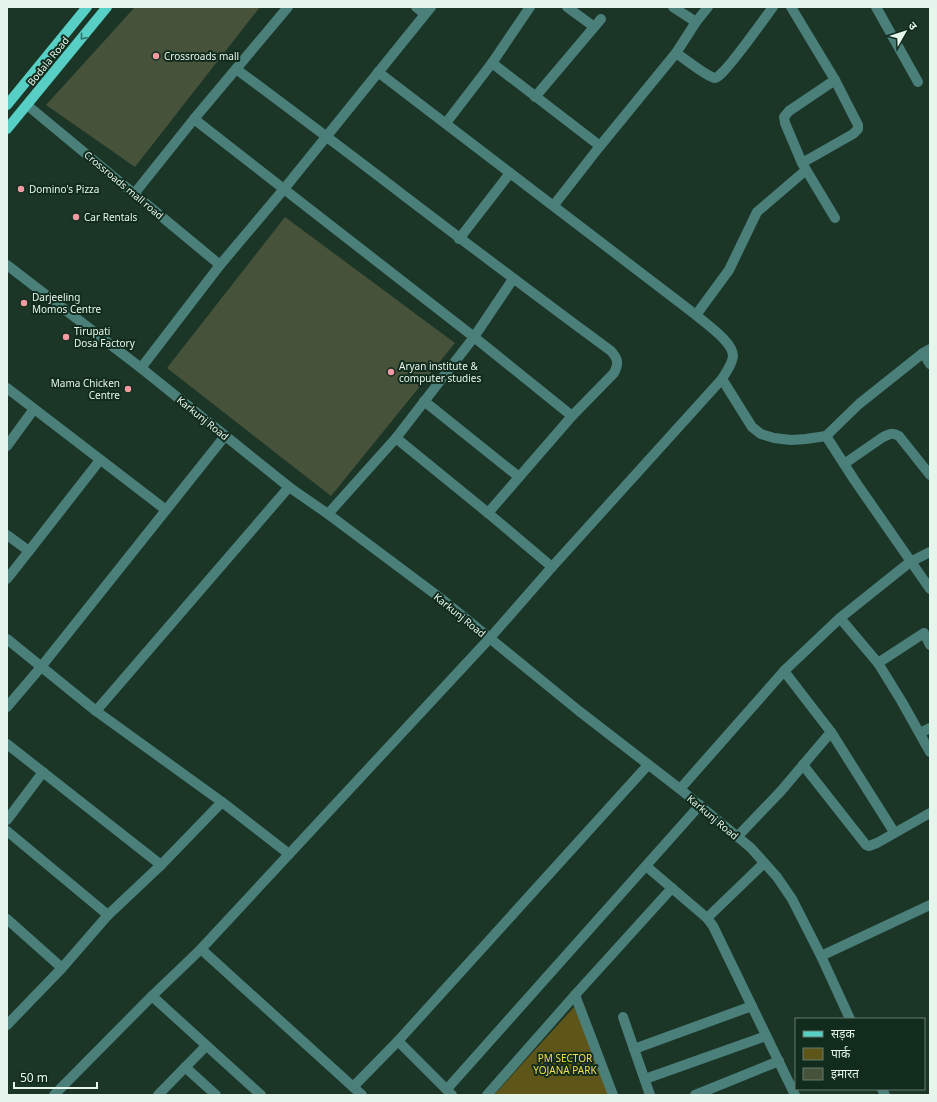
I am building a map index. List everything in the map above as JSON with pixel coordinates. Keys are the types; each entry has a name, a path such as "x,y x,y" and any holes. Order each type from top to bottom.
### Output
{"main road":[{"name":"Bodala Road","path":"7,105 87,7"},
{"name":"Bodala Road","path":"8,128 107,7"}],"street":[{"path":"134,194 194,119 288,7"},
{"path":"141,368 220,265 428,10 416,7"},
{"path":"446,123 492,63 530,7"},
{"path":"535,97 597,22 567,7"},
{"path":"673,7 696,22"},
{"path":"554,205 676,53 696,22 708,7"},
{"path":"676,53 707,74 718,78 728,68 773,7"},
{"path":"696,315 729,270 757,212 804,167 853,134 858,129 858,125 835,80 791,7"},
{"path":"876,7 918,82"},
{"path":"492,63 600,146"},
{"path":"236,69 513,279 611,351 617,358 618,365 614,373 572,416 488,513"},
{"path":"54,1095 201,949 490,639 552,567 722,379 731,365 733,356 729,345 696,315 378,72"},
{"path":"835,80 789,111 784,117 785,123 804,167 835,218"},
{"name":"Crossroads mall road","path":"28,105 220,265"},
{"path":"194,119 284,188 572,416"},
{"path":"459,238 510,173"},
{"name":"Karkunj Road","path":"8,267 141,368 289,487 328,514 443,600 700,805 751,848 777,877 792,899 821,956 850,1018"},
{"path":"328,514 396,438 474,338 513,279"},
{"path":"722,379 752,427 761,434 774,438 791,440 806,439 826,436 859,404 926,351 930,364"},
{"path":"7,388 166,510"},
{"path":"424,401 518,477"},
{"path":"7,446 34,409"},
{"path":"844,464 883,438 894,433 899,436 930,475"},
{"path":"7,707 41,667 225,436"},
{"path":"826,436 910,562 930,589"},
{"path":"396,438 552,567"},
{"path":"7,580 100,460"},
{"path":"96,711 289,487"},
{"path":"7,535 29,551"},
{"path":"680,789 784,671 840,618 910,562 930,552"},
{"path":"840,618 878,663 930,752"},
{"path":"878,663 927,630 930,645"},
{"path":"7,640 96,711 222,802 289,854"},
{"path":"784,671 831,732 894,832"},
{"path":"920,733 930,728"},
{"path":"737,837 831,732"},
{"path":"7,744 161,865"},
{"path":"353,1087 398,1041 648,765"},
{"path":"803,765 866,845 869,846 877,843 930,813"},
{"path":"7,820 43,772"},
{"path":"7,1025 62,968 108,915 161,865 222,802"},
{"path":"398,1041 449,1092 700,805"},
{"path":"7,831 108,915"},
{"path":"707,918 764,863"},
{"path":"646,866 707,918 713,926 795,1095"},
{"path":"487,1095 672,888"},
{"path":"821,956 930,906"},
{"path":"7,919 62,968"},
{"path":"201,949 362,1095"},
{"path":"575,995 613,1095"},
{"path":"152,996 261,1095"},
{"path":"634,1049 752,1006"},
{"path":"623,1017 650,1095"},
{"path":"645,1079 766,1036"},
{"path":"158,1095 206,1046"},
{"path":"694,1095 779,1061"},
{"path":"185,1067 216,1095"}],"green space":[{"name":"PM SECTOR YOJANA PARK","path":"574,1007 612,1095 494,1095"}],"building":[{"name":"Crossroads mall","path":"135,7 260,7 135,167 46,105"},
{"name":"Aryan institute & computer studies","path":"285,217 455,343 331,496 167,368"}],"place":[{"name":"Crossroads mall","path":"156,56"},
{"name":"Domino's Pizza","path":"21,189"},
{"name":"Car Rentals","path":"76,217"},
{"name":"Darjeeling Momos Centre","path":"24,303"},
{"name":"Tirupati Dosa Factory","path":"66,337"},
{"name":"Aryan institute & computer studies","path":"391,372"},
{"name":"Mama Chicken Centre","path":"128,389"}]}
